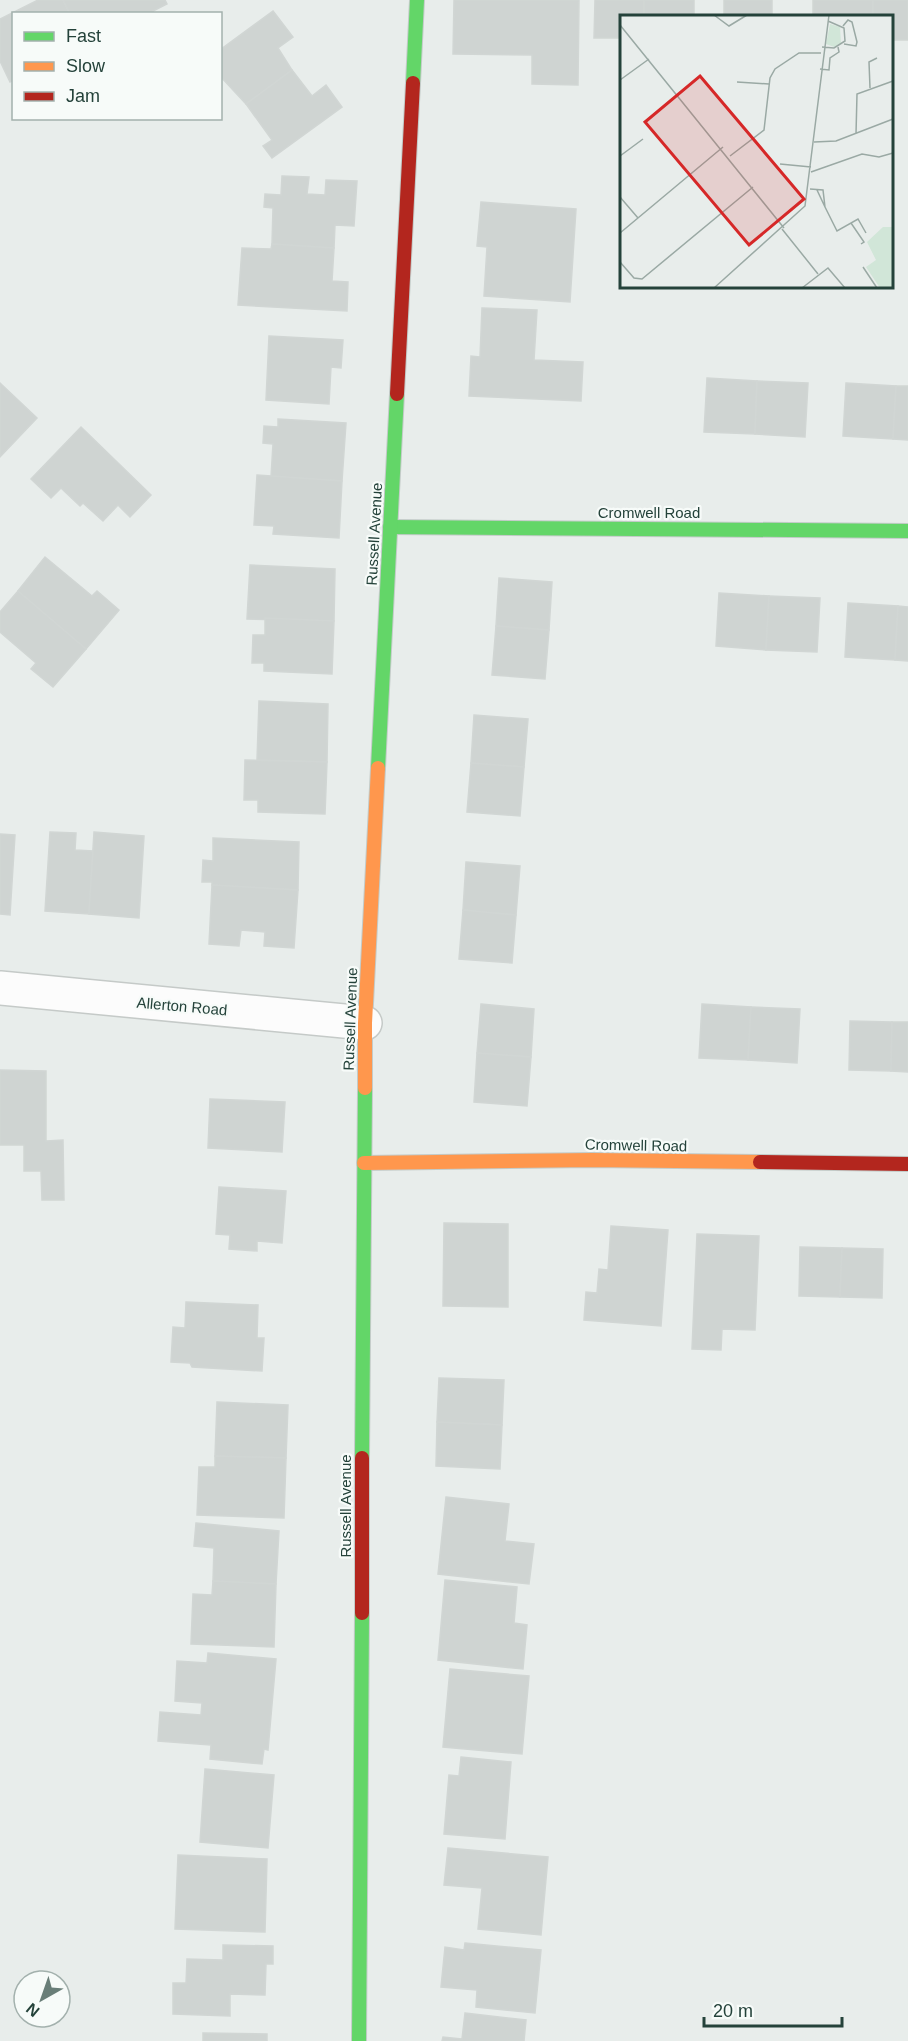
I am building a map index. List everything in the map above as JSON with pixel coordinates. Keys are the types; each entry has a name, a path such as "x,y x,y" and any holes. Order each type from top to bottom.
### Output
{"street":[{"name":"Russell Avenue","path":"359,2041 365,1023 417,0"},
{"name":"Cromwell Road","path":"390,527 908,531"},
{"name":"Allerton Road","path":"0,988 365,1023"},
{"name":"Cromwell Road","path":"364,1163 592,1160 908,1164"}],"building":[{"path":"38,0 63,0 69,12 14,12"},
{"path":"63,0 165,0 167,4 153,12 69,12"},
{"path":"454,0 579,0 578,85 532,84 532,55 453,54"},
{"path":"595,0 644,0 644,15 620,15 620,38 594,38"},
{"path":"644,0 694,0 694,15 644,15"},
{"path":"724,0 772,0 772,15 724,15"},
{"path":"813,0 873,0 873,15 813,15"},
{"path":"873,0 908,0 908,40 893,40 893,15 873,15"},
{"path":"273,11 293,37 278,48 292,70 246,104 222,78 222,49"},
{"path":"12,13 12,81 10,82 0,61 0,19"},
{"path":"292,70 312,96 326,85 342,107 272,158 263,146 272,140 246,104"},
{"path":"282,176 309,177 307,194 325,195 326,180 357,181 354,226 335,225 334,248 272,244 273,208 264,207 265,194 281,195"},
{"path":"481,202 576,209 570,302 484,296 487,247 477,246"},
{"path":"272,244 334,248 332,281 348,282 347,311 238,305 242,248 271,249"},
{"path":"482,308 537,310 534,360 583,362 581,401 469,396 471,356 480,357"},
{"path":"269,336 343,340 341,368 331,367 329,404 266,400"},
{"path":"707,378 757,381 755,434 704,432"},
{"path":"757,381 808,383 805,437 755,434"},
{"path":"0,383 37,418 0,457"},
{"path":"846,383 896,386 893,439 843,436"},
{"path":"896,386 908,386 908,440 893,439"},
{"path":"278,419 346,423 342,481 271,477 273,444 263,443 264,426 278,427"},
{"path":"81,427 151,495 130,517 118,505 103,521 83,503 80,506 61,488 51,498 31,479"},
{"path":"257,475 342,481 339,538 273,534 274,526 254,525"},
{"path":"45,557 92,596 97,591 119,610 86,649 18,591"},
{"path":"250,565 335,569 334,621 247,619"},
{"path":"499,578 552,582 549,630 496,626"},
{"path":"18,591 86,649 53,687 31,669 36,663 0,632 0,612"},
{"path":"719,593 769,596 766,650 716,646"},
{"path":"769,596 820,598 817,652 766,650"},
{"path":"848,603 898,606 895,660 845,657"},
{"path":"898,606 908,607 908,661 895,660"},
{"path":"265,618 334,621 332,674 264,671 264,663 252,663 253,635 265,635"},
{"path":"496,626 549,630 545,679 492,675"},
{"path":"259,701 328,704 327,762 257,760"},
{"path":"474,715 528,719 524,767 471,763"},
{"path":"245,760 327,762 325,814 258,812 258,800 244,800"},
{"path":"471,763 524,767 520,816 467,812"},
{"path":"50,832 76,833 75,850 93,851 89,914 45,911"},
{"path":"94,832 144,836 139,918 89,914"},
{"path":"0,834 15,835 10,915 0,914"},
{"path":"213,838 299,842 298,890 212,885 212,882 202,882 203,860 213,861"},
{"path":"466,862 520,866 516,915 463,910"},
{"path":"212,885 298,890 294,948 264,946 265,932 241,930 239,946 209,944"},
{"path":"463,910 516,915 512,963 459,959"},
{"path":"481,1004 534,1009 531,1057 477,1053"},
{"path":"702,1004 751,1007 748,1060 699,1058"},
{"path":"751,1007 800,1009 797,1063 748,1060"},
{"path":"850,1021 892,1022 891,1071 849,1070"},
{"path":"892,1022 908,1022 908,1072 891,1071"},
{"path":"477,1053 531,1057 527,1106 474,1102"},
{"path":"0,1070 46,1071 46,1141 63,1140 64,1200 42,1200 41,1171 24,1171 24,1145 0,1145"},
{"path":"210,1099 285,1102 282,1152 208,1148"},
{"path":"219,1187 286,1191 282,1243 257,1241 257,1251 229,1249 230,1235 216,1234"},
{"path":"444,1223 508,1224 508,1307 443,1306"},
{"path":"611,1226 668,1230 661,1326 584,1320 586,1292 597,1293 599,1269 608,1270"},
{"path":"697,1234 759,1236 755,1330 722,1329 721,1350 692,1349"},
{"path":"800,1247 842,1248 840,1297 799,1296"},
{"path":"842,1248 883,1249 882,1298 840,1297"},
{"path":"186,1302 258,1305 257,1338 264,1338 262,1371 192,1367 190,1363 171,1362 173,1327 185,1328"},
{"path":"439,1378 504,1380 502,1425 437,1422"},
{"path":"217,1402 288,1405 286,1458 215,1456"},
{"path":"437,1422 502,1425 500,1469 436,1466"},
{"path":"215,1456 286,1458 284,1518 197,1515 199,1467 215,1467"},
{"path":"446,1497 509,1504 505,1541 534,1544 529,1584 438,1574"},
{"path":"196,1523 279,1531 276,1584 213,1581 214,1548 194,1546"},
{"path":"445,1580 517,1587 514,1623 527,1625 523,1669 438,1660"},
{"path":"213,1581 276,1584 274,1647 191,1644 193,1594 212,1595"},
{"path":"208,1653 276,1659 268,1750 264,1749 262,1764 210,1759 211,1745 158,1741 160,1712 201,1715 202,1703 175,1701 177,1661 207,1663"},
{"path":"450,1669 529,1676 522,1754 443,1747"},
{"path":"461,1757 511,1762 505,1839 444,1834 449,1775 459,1776"},
{"path":"205,1769 274,1775 268,1848 200,1842"},
{"path":"448,1848 548,1857 541,1935 478,1929 482,1888 444,1885"},
{"path":"178,1855 267,1859 265,1932 175,1929"},
{"path":"465,1943 541,1950 535,2013 476,2007 477,1990 441,1987 445,1947 464,1950"},
{"path":"223,1945 273,1946 273,1964 266,1964 265,1995 230,1994 230,2016 173,2014 173,1983 186,1983 187,1959 223,1960"},
{"path":"465,2013 526,2020 524,2041 442,2041 443,2037 462,2039"},
{"path":"203,2033 267,2034 267,2041 203,2041"}],"traffic: fast":[{"path":"413,83 417,0"},
{"path":"378,768 397,394"},
{"path":"390,527 908,531"},
{"path":"362,1458 365,1088"},
{"path":"359,2041 362,1613"}],"traffic: slow":[{"path":"365,1088 365,1023 378,768"},
{"path":"364,1163 592,1160 760,1162"}],"traffic: jam":[{"path":"397,394 413,83"},
{"path":"760,1162 908,1164"},
{"path":"362,1458 362,1613"}]}
